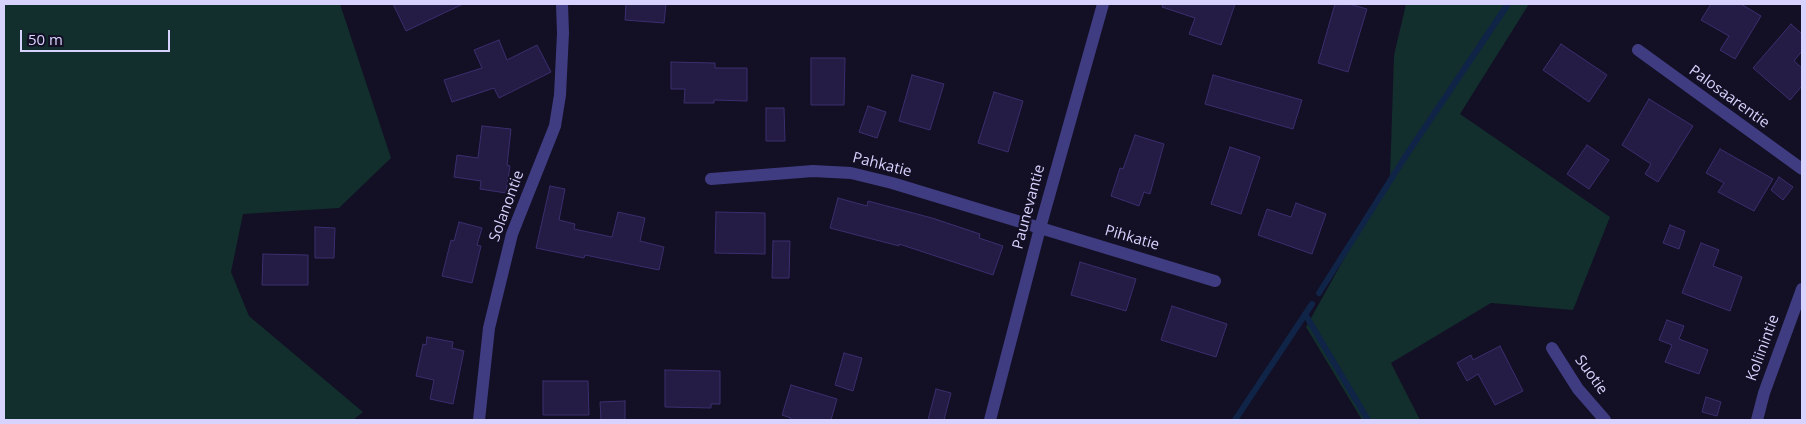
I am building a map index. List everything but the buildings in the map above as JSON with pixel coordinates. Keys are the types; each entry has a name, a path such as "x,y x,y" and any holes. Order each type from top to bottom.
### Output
{"street":[{"name":"Solanontie","path":"479,420 489,328 512,234 555,126 560,95 563,33 562,4"},
{"name":"Paunevantie","path":"990,420 1040,228 1103,4"},
{"name":"Palosaarentie","path":"1638,50 1802,169"},
{"name":"Pahkatie","path":"711,178 813,171 851,173 892,183 1040,228"},
{"name":"Pihkatie","path":"1040,228 1215,281"},
{"name":"Koliinintie","path":"1757,420 1764,393 1802,288"},
{"name":"Suotie","path":"1552,348 1578,389 1605,420"}],"green space":[{"path":"4,4 340,4 391,158 339,208 243,214 231,272 249,316 363,412 353,420 4,420"},
{"path":"1406,4 1529,4 1460,114 1610,217 1573,310 1491,303 1391,363 1420,420 1362,420 1306,327 1390,176 1394,55"}],"waterway":[{"path":"1319,293 1407,154 1508,4"},
{"path":"1235,420 1312,304"},
{"path":"1305,314 1368,420"}]}
